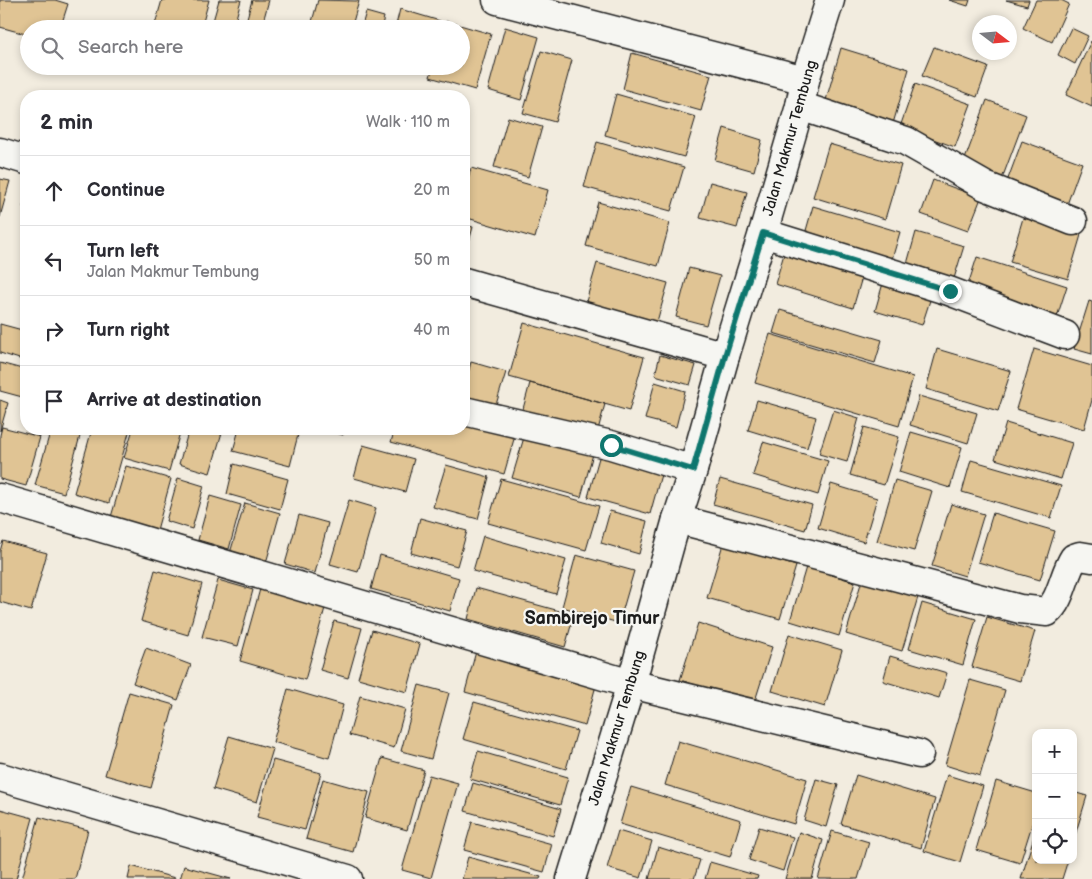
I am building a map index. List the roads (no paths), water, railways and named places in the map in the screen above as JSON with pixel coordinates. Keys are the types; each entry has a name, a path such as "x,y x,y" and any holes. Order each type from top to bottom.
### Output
{"street":[{"path":"497,0 802,93 906,141 985,186 1073,221"},
{"name":"Jalan Makmur Tembung","path":"571,879 631,684 677,519 763,233 830,0"},
{"path":"0,152 20,158"},
{"path":"763,233 950,291 1065,335"},
{"path":"470,284 725,356"},
{"path":"470,412 611,445 693,470"},
{"path":"0,498 631,684 919,754"},
{"path":"677,519 1020,609 1047,612 1054,606 1067,568 1074,558 1080,556 1092,558"},
{"path":"0,777 348,879"}],"district":[{"name":"Sambirejo Timur","path":"592,618"}]}
